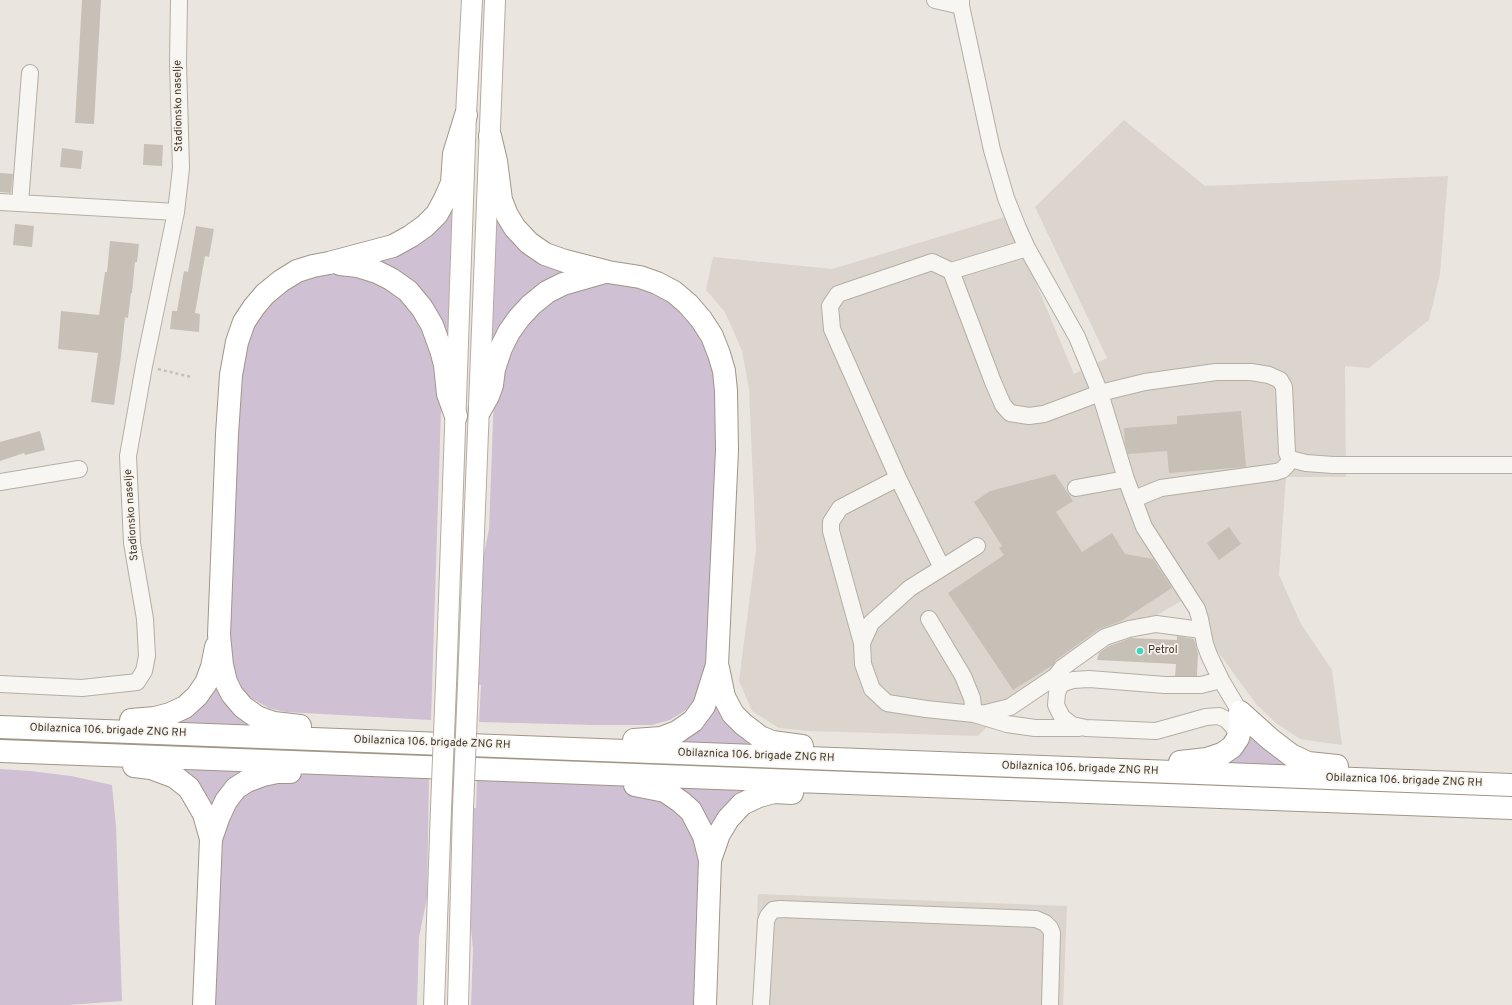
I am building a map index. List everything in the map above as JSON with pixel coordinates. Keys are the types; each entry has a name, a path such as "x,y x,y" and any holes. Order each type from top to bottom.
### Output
{"highway":[{"path":"345,740 329,732 274,723 256,717 243,707 232,694 226,682 222,665 219,634 227,434 231,375 237,342 244,322 254,307 265,294 281,281 297,271 313,266 393,246 416,232 437,214 452,183 454,154 466,115"},
{"path":"490,136 496,161 501,200 515,228 529,243 545,254 564,261 608,272 640,277 657,283 674,292 702,319 712,336 724,371 726,391 727,450 717,665 704,706 693,721 678,732 661,738 615,742 588,749"},
{"path":"329,263 358,266 377,272 391,279 408,291 422,308 432,325 441,350 448,394 456,416"},
{"path":"480,410 492,385 494,369 501,348 509,332 531,305 547,292 563,284 608,272"},
{"path":"79,729 100,724 155,718 170,714 185,707 197,696 206,683 212,667 219,634"},
{"path":"717,665 724,697 733,714 742,724 760,737 772,742 823,750 849,760"},
{"path":"1117,770 1154,762 1185,762 1207,759 1222,754 1232,747 1238,738 1241,726 1240,712"},
{"path":"1240,712 1270,739 1291,755 1308,762 1373,770 1402,781"},
{"name":"Obilaznica 106. brigade ZNG RH","path":"0,727 1512,785"},
{"name":"Obilaznica 106. brigade ZNG RH","path":"0,751 1512,808"},
{"path":"81,754 118,765 152,768 175,777 189,788 197,801 204,814 211,839"},
{"path":"204,1005 211,839 226,801 236,788 247,781 263,775 277,772 294,772 318,769 341,763"},
{"path":"592,773 617,781 665,791 682,802 691,811 698,823 704,836 710,860 705,1005"},
{"path":"710,860 719,834 728,819 742,804 759,796 774,792 805,793 826,790 846,783"}],"main road":[{"path":"434,1005 466,115 472,0"},
{"path":"458,1005 463,808 480,410 495,0"}],"street":[{"name":"Stadionsko naselje","path":"0,684 90,687 137,682 144,671 146,656 146,619 132,543 128,456 144,366 176,212 181,168 178,64 179,0"},
{"path":"935,0 961,3 992,150 1006,198 1027,248 1076,337 1100,393 1126,479 1144,527 1197,609 1201,630 1209,655 1221,680 1240,712"},
{"path":"20,203 30,73"},
{"path":"0,202 176,212"},
{"path":"942,568 898,478 832,329 830,306 838,294 932,262 951,271 1027,248"},
{"path":"951,271 994,382 1004,405 1010,412 1029,416 1044,414 1100,393 1145,382 1216,372 1251,372 1268,375 1280,380 1284,387 1287,454 1290,459 1306,463 1333,465 1512,465"},
{"path":"1134,499 1161,488 1276,472 1282,470 1290,459"},
{"path":"0,482 79,469"},
{"path":"898,478 840,508 831,522 831,531 862,643 863,664 872,689 887,703 974,714 986,713 1010,707 1058,680 1089,679 1165,685 1194,685 1213,683 1221,680"},
{"path":"1076,488 1126,479"},
{"path":"862,643 871,623 910,588 977,546"},
{"path":"929,619 963,676 972,698 974,714"},
{"path":"1086,728 1072,725 1062,718 1056,705 1058,680 1062,668 1105,637 1129,629 1156,624 1201,630"},
{"path":"974,714 1007,724 1028,727 1156,731 1206,717 1219,716 1227,720 1234,728 1238,738"},
{"path":"761,1005 766,921 773,910 780,909 1036,919 1050,928 1052,933 1050,1005"}],"path":[{"path":"144,366 192,378"}],"shaded area":[{"path":"1124,120 1205,186 1448,176 1440,274 1429,320 1369,368 1345,366 1346,477 1286,477 1279,575 1301,624 1332,670 1342,745 1300,739 1276,723 1256,704 1181,601 1019,695 978,736 808,731 779,728 752,711 739,681 756,549 749,389 742,351 725,312 706,290 713,257 832,269 1008,216 1074,374 1107,358 1035,207"},
{"path":"456,202 450,349 366,261"},
{"path":"495,207 576,269 488,349"},
{"path":"312,270 366,271 419,310 442,379 431,720 285,712 269,708 249,697 237,681 227,651 238,368 256,310"},
{"path":"635,279 686,308 718,372 711,661 700,695 686,710 670,720 652,725 479,722 481,685 476,685 481,569 489,529 494,396 498,374 526,316 578,283"},
{"path":"214,677 258,729 168,726"},
{"path":"715,696 759,748 670,745"},
{"path":"1251,729 1299,769 1221,765"},
{"path":"259,766 214,815 170,768"},
{"path":"0,769 71,776 112,785 116,826 122,1001 68,1005 0,1005"},
{"path":"336,771 429,775 427,898 419,937 417,1005 211,1005 216,844 237,794 275,776"},
{"path":"477,778 615,784 660,794 674,801 703,849 697,1005 471,1005 473,949 468,895 470,808 476,808"},
{"path":"671,783 761,786 715,835"},
{"path":"758,894 1067,906 1063,1005 753,1005"}],"building":[{"path":"82,0 101,0 94,124 75,123"},
{"path":"144,144 163,145 162,166 143,165"},
{"path":"62,148 83,151 81,169 60,167"},
{"path":"0,173 13,174 11,193 0,192"},
{"path":"15,224 34,226 32,247 13,245"},
{"path":"196,226 214,229 209,257 205,256 195,313 200,314 199,332 170,329 172,311 177,311 184,271 188,272"},
{"path":"110,241 139,244 137,262 135,262 128,318 125,317 114,405 91,402 98,353 58,349 61,311 99,315 105,272 107,272"},
{"path":"1241,411 1246,467 1169,473 1167,451 1128,454 1125,444 1124,428 1177,424 1177,416"},
{"path":"40,431 45,450 25,455 24,453 0,461 0,442"},
{"path":"1055,474 1073,501 1056,512 1082,552 1112,533 1125,554 1153,559 1172,588 1121,621 1099,629 1056,660 1053,665 1013,690 948,593 1004,555 999,548 1002,546 974,502 990,491"},
{"path":"1229,527 1241,544 1219,560 1207,543"},
{"path":"1177,636 1194,639 1198,653 1197,676 1175,676 1176,664 1097,660 1099,653 1109,646 1131,638 1177,640"}],"place":[{"name":"Petrol","path":"1140,651"}]}
